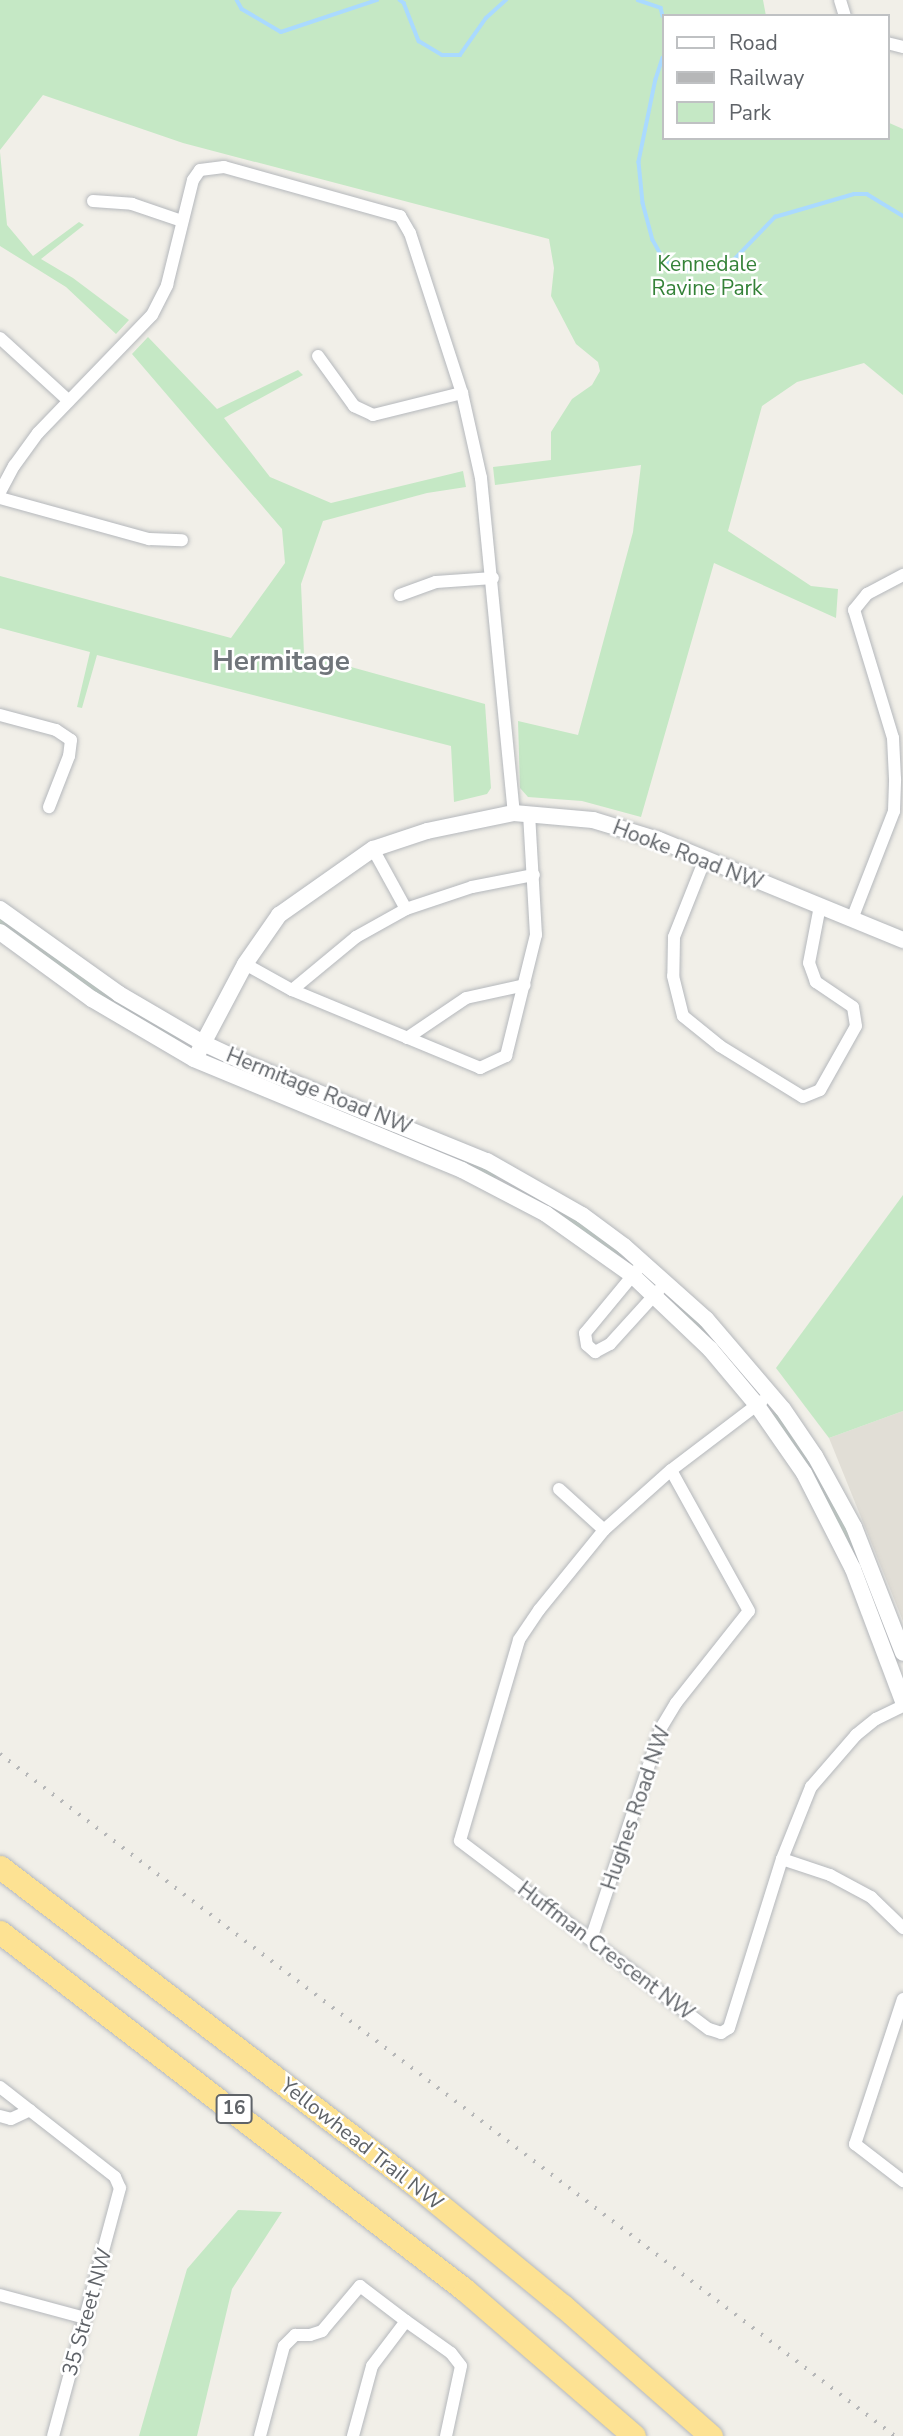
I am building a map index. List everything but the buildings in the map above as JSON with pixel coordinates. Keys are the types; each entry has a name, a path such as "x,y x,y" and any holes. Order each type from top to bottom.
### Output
{"highway":[{"name":"Yellowhead Trail NW","path":"0,1867 402,2175 563,2306 711,2436"},
{"name":"16","path":"0,1932 464,2290 634,2436"},
{"path":"464,2290 612,2436"},
{"path":"563,2306 728,2436"}],"street":[{"path":"0,492 23,453 69,401 134,336 156,308 167,285 196,174 214,166 400,216 410,233 462,393 481,478 521,814 534,875 536,935 506,1056 480,1068 292,990 245,964"},
{"path":"93,201 132,204 182,221"},
{"path":"0,338 69,401"},
{"path":"318,356 354,406 373,415 462,393"},
{"path":"0,498 149,539 182,540"},
{"path":"852,919 894,811 898,738 854,610 867,594 903,575"},
{"path":"400,596 436,582 493,578"},
{"path":"0,715 57,730 71,740 69,756 49,807"},
{"name":"Hooke Road NW","path":"194,1059 245,964 279,915 373,849 427,831 521,814 593,820 659,840 903,940"},
{"path":"373,849 406,909"},
{"path":"705,859 674,937 673,976 683,1016 720,1046 803,1097 820,1090 856,1026 853,1007 816,982 809,963 820,906"},
{"path":"292,990 356,937 406,909 472,887 534,875"},
{"name":"Hermitage Road NW","path":"0,909 119,995 203,1043 250,1065 487,1161 582,1215 660,1289 756,1404 822,1506 853,1569 903,1704"},
{"name":"Hermitage Road NW","path":"0,932 92,999 194,1059 485,1181 638,1269"},
{"path":"407,1038 466,998 525,985"},
{"path":"638,1269 586,1333 587,1345 595,1352 610,1344 660,1289"},
{"name":"Hermitage Road NW","path":"660,1289 706,1319 771,1395 815,1456 854,1527 903,1653"},
{"name":"Huffman Crescent NW","path":"771,1395 671,1470 604,1530 519,1640 460,1841 709,2029 721,2033 729,2028 782,1859 811,1787 833,1759 876,1719 903,1704"},
{"name":"Hughes Road NW","path":"591,1939 661,1728 676,1703 749,1611 671,1470"},
{"path":"559,1489 604,1530"},
{"path":"782,1859 830,1875 872,1897 903,1928"},
{"path":"903,1999 855,2144 903,2181"},
{"path":"0,2087 30,2110 11,2119 0,2116"},
{"name":"35 Street NW","path":"30,2110 115,2177 120,2188 53,2436"},
{"path":"260,2436 284,2346 295,2335 310,2335 322,2331 360,2286 451,2353 461,2366 446,2436"},
{"path":"0,2295 85,2318"},
{"path":"353,2436 372,2366 406,2321"}],"shaded area":[{"path":"903,1411 903,1621 829,1438"}],"green space":[{"name":"Kennedale Ravine Park","path":"0,0 763,0 766,14 662,14 662,140 889,140 889,123 903,129 903,395 864,363 797,382 762,406 728,531 811,586 838,589 836,618 714,563 641,817 582,801 528,797 520,788 518,721 578,735 633,532 641,465 495,485 493,467 551,460 551,432 572,399 592,385 600,371 598,362 576,344 551,296 554,268 549,239 183,143 43,95 0,150"},
{"path":"0,152 7,225 33,256 79,222 84,225 41,259 73,278 129,320 116,334 66,287 0,246"},
{"path":"148,337 217,409 298,370 303,375 224,418 270,477 331,503 463,471 466,487 427,493 323,521 301,584 304,654 485,704 491,788 487,794 454,802 451,746 97,655 82,708 77,707 90,652 0,628 0,576 231,638 285,563 282,529 132,354"},
{"path":"0,915 181,1037 179,1041 136,1020 40,954 0,924"},
{"path":"222,1058 472,1160 497,1175 495,1179 219,1062"},
{"path":"532,1191 615,1246 623,1257 621,1260 528,1198"},
{"path":"903,1195 903,1411 829,1438 776,1368"},
{"path":"669,1297 682,1302 749,1379 747,1383"},
{"path":"774,1412 782,1418 838,1508 857,1555 850,1549 771,1414"},
{"path":"238,2210 282,2212 232,2289 197,2436 139,2436 187,2269"}],"waterway":[{"path":"237,0 242,9 281,32 377,0"},
{"path":"400,0 404,3 419,41 442,55 460,55 486,18 506,0"},
{"path":"638,0 661,8 662,14"},
{"path":"662,61 639,162 643,203 653,240 664,260 682,271 726,268 775,217 854,194 867,194 903,216"}],"railway":[{"path":"0,1754 895,2436"}],"district":[{"name":"Hermitage","path":"281,661"}]}
